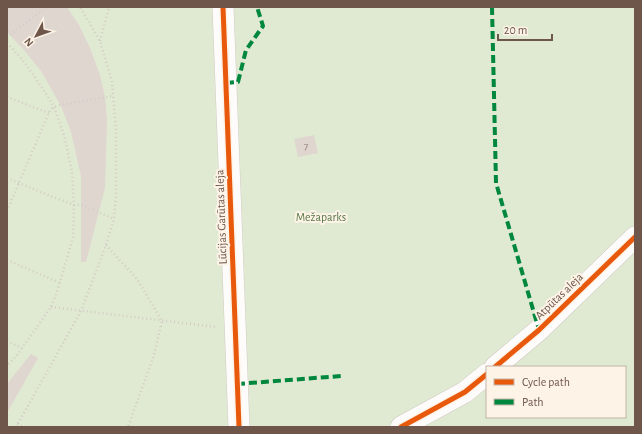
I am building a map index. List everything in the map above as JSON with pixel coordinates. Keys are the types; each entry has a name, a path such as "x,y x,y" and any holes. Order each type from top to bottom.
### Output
{"street":[{"name":"Lūcijas Garūtas aleja","path":"224,7 238,427"},
{"name":"Atpūtas aleja","path":"496,366 539,330 635,237"},
{"path":"401,427 465,392 486,375"}],"path":[{"path":"7,37 47,7"},
{"path":"24,427 16,426 80,311 106,245 114,219 116,194 116,131 112,82 100,41 80,7"},
{"path":"100,41 109,7"},
{"path":"7,43 22,60 54,107 64,135 72,171 74,204 73,238 60,283 51,307 22,348 7,366"},
{"path":"7,211 49,113 54,107 113,96"},
{"path":"7,97 49,113"},
{"path":"7,178 74,204 82,205 114,219"},
{"path":"106,245 137,279 162,321 154,355 128,427"},
{"path":"7,260 60,283"},
{"path":"51,307 210,327 235,326"},
{"path":"7,341 22,348"}],"green space":[{"name":"Mežaparks","path":"7,7 635,7 635,427 7,427"}],"building":[{"path":"7,7 67,7 79,25 90,48 100,75 105,97 107,119 105,188 86,262 81,262 81,176 71,132 61,106 41,71 7,32"},
{"path":"314,135 318,153 298,157 294,139"},
{"path":"31,354 38,358 7,413 7,384"}],"marked path":[{"path":"226,83 238,82 246,50 263,26 257,7"},
{"path":"492,7 496,183 539,330"},
{"path":"237,384 341,376"}],"cycle path":[{"path":"223,7 239,427"},
{"path":"496,366 539,330 635,237"},
{"path":"401,427 465,392 486,375"}]}
